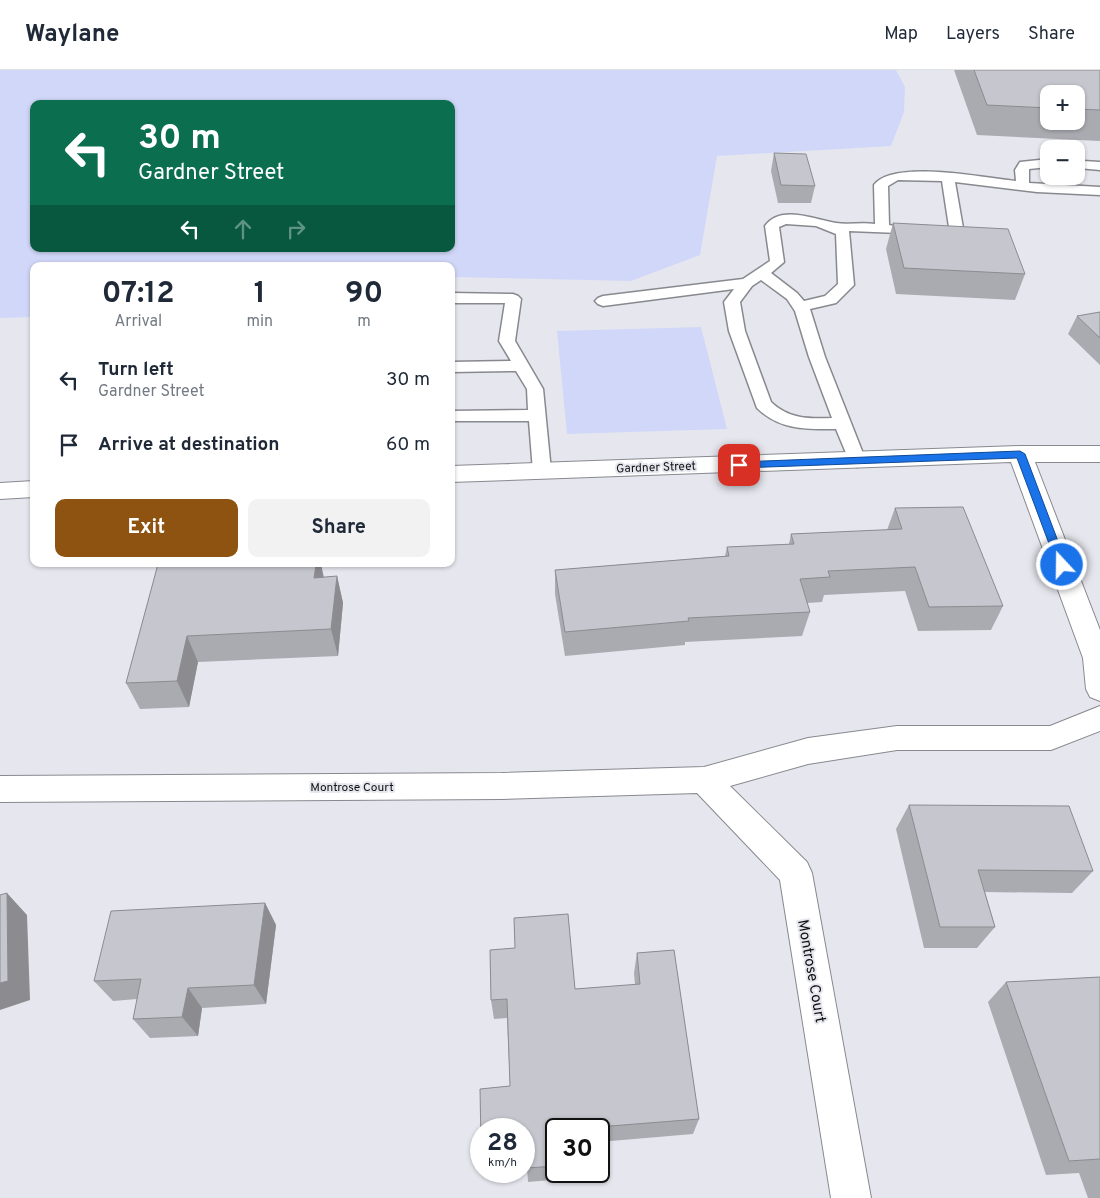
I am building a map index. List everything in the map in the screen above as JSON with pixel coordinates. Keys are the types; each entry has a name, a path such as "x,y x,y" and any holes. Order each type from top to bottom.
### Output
{"street":[{"name":"Gardner Street","path":"455,474 1020,454 1100,454"},
{"path":"1020,454 1097,658 1100,690"},
{"path":"0,491 30,489"},
{"name":"Montrose Court","path":"0,789 502,786 704,780 808,750 897,738 1051,738 1100,718"},
{"name":"Montrose Court","path":"704,780 795,873 851,1198"}],"lane":[{"path":"1023,186 1021,170 1025,165 1040,164"},
{"path":"1085,165 1100,166"},
{"path":"882,228 882,185 886,180 896,176 948,177 1023,186 1100,192"},
{"path":"842,422 802,424 783,421 771,413 764,404 737,331 732,302 747,283 777,262 772,226 775,222 782,219 811,221 837,227 882,228 943,235 950,233 956,228 948,177"},
{"path":"800,306 829,302 837,297 846,285 843,232 837,227"},
{"path":"762,273 792,296 803,310 817,358 857,461"},
{"path":"603,301 747,283"},
{"path":"455,298 513,299 507,340 535,389 542,471"},
{"path":"455,367 522,366"},
{"path":"455,416 537,415"}],"shaded area":[{"path":"0,70 896,70 905,87 904,112 891,146 717,156 700,255 631,281 455,277 455,262 30,262 30,317 0,318"},
{"path":"701,327 727,429 567,434 557,331"}],"building":[{"path":"974,70 1100,70 1100,110 1085,109 1085,85 1040,85 1040,108 987,105"},
{"path":"774,153 806,154 815,186 781,185"},
{"path":"893,223 1008,229 1025,274 904,268"},
{"path":"1100,312 1100,338 1077,316"},
{"path":"963,507 1003,606 929,607 915,567 828,571 830,577 800,579 810,612 688,618 689,621 565,632 555,570 729,556 727,547 794,544 791,534 902,529 895,508"},
{"path":"157,567 316,567 314,578 337,576 331,629 187,636 177,681 126,683"},
{"path":"909,805 1069,806 1093,871 978,870 995,927 940,927"},
{"path":"7,893 8,981 0,983 0,895"},
{"path":"265,903 254,985 188,988 182,1017 133,1019 141,979 94,981 111,911"},
{"path":"568,914 575,989 640,984 637,953 674,950 699,1119 610,1126 610,1118 545,1118 545,1167 535,1167 535,1118 481,1118 480,1089 510,1086 507,999 491,1000 490,950 515,948 514,918"},
{"path":"1100,977 1100,1159 1069,1161 1006,982"}],"route":[{"path":"739,465 1020,454 1062,565"}]}
